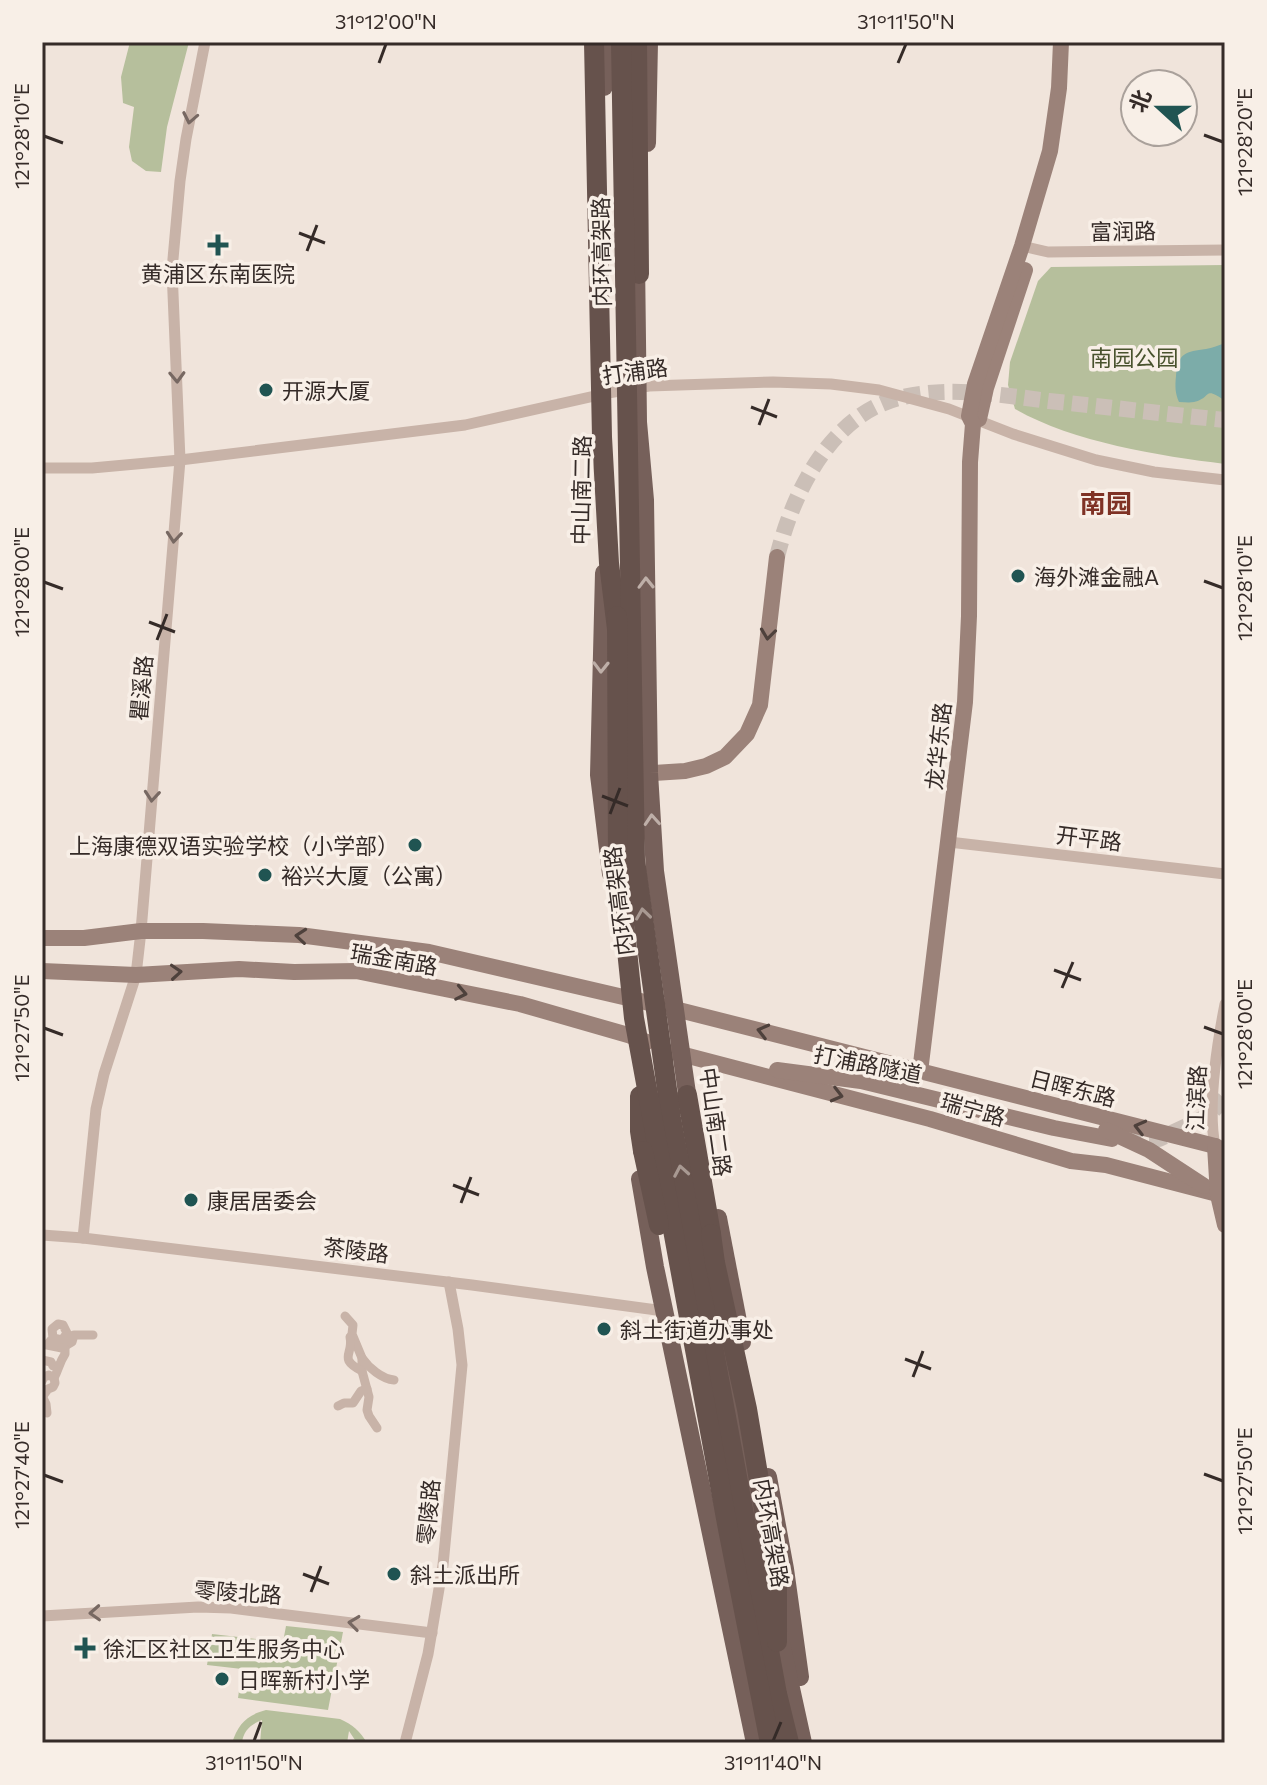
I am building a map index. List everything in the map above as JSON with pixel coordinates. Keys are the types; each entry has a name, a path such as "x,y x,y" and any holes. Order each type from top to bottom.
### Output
{"highway":[{"path":"591,42 602,437 609,563 617,631"},
{"name":"内环高架路","path":"606,42 617,441 618,863 634,1018 770,1698 789,1743"},
{"name":"内环高架路","path":"621,42 635,860 671,1118 770,1698 770,1743"},
{"path":"628,437 638,355 636,42"},
{"path":"639,1091 643,1151 724,1560 770,1698"},
{"path":"687,1095 715,1263 747,1409 777,1587 770,1698"}],"main road":[{"name":"中山南二路","path":"591,42 588,136 593,372 608,393 599,775 628,1035 730,1505 758,1743"},
{"path":"606,42 608,393"},
{"name":"中山南二路","path":"636,42 636,355 643,387"},
{"name":"中山南二路","path":"649,42 643,387 649,453 645,500 649,773 655,871 730,1384 766,1576 806,1743"},
{"name":"龙华东路","path":"1027,248 1050,151 1059,88 1061,42"},
{"name":"龙华东路","path":"920,1072 965,702 970,462 975,384 1060,153 1070,89 1072,42"},
{"path":"599,775 685,771 706,766 725,757 747,734 760,705 777,557"},
{"name":"瑞金南路","path":"42,938 84,938 141,931 299,935 429,952 675,1009"},
{"name":"瑞金南路","path":"42,971 136,975 239,969 356,971 520,1004 628,1035 682,1055"},
{"name":"日晖东路","path":"675,1009 1220,1149"},
{"path":"682,1055 708,1061"},
{"name":"打浦路隧道","path":"708,1061 861,1081 1112,1139"},
{"name":"瑞宁路","path":"708,1061 930,1119 1071,1161 1106,1165 1222,1195"},
{"name":"日晖东路","path":"920,1072 932,1086 1108,1131 1149,1150 1222,1195"},
{"name":"中山南二路","path":"639,1091 630,1121 664,1311 758,1743"},
{"name":"中山南二路","path":"687,1095 714,1201 765,1457 785,1569 806,1743"},
{"path":"1220,1149 1225,1165"},
{"path":"1220,1149 1225,1225"},
{"name":"日晖东路","path":"1106,1165 1157,1164 1181,1171"}],"street":[{"name":"瞿溪路","path":"83,1238 96,1109 136,975 141,931 180,460 172,270 186,139 205,42"},
{"name":"富润路","path":"1027,248 1048,252 1225,250"},
{"name":"打浦路","path":"42,468 92,468 180,460 465,425 643,387 728,382 831,384 879,390 1096,460 1154,472 1225,480"},
{"name":"开平路","path":"949,842 1225,874"},
{"name":"江滨路","path":"1220,1149 1213,1135 1215,1080 1225,1004"},
{"name":"茶陵路","path":"42,1235 449,1282 664,1311"},
{"name":"零陵路","path":"405,1743 428,1654 443,1565 462,1365 449,1282"},
{"path":"345,1316 353,1325 347,1356 362,1371"},
{"path":"47,1413 43,1389 53,1387 58,1366 65,1354 65,1349 46,1343 52,1329 58,1324 66,1328 72,1342 62,1348"},
{"path":"70,1334 93,1335"},
{"path":"352,1334 362,1358 379,1376 394,1380"},
{"path":"362,1358 369,1397 367,1410 377,1428"},
{"path":"42,1360 58,1366"},
{"path":"338,1406 353,1403 361,1391 367,1389"},
{"name":"零陵北路","path":"42,1616 231,1608 432,1633"}],"green space":[{"path":"130,42 189,42 167,127 161,172 146,171 132,161 129,147 134,107 123,103 121,77"},
{"name":"南园公园","path":"1225,265 1225,464 1172,457 1089,439 1038,421 1015,409 1008,385 1010,362 1038,281 1051,267"},
{"path":"286,1626 343,1632 328,1710 238,1698 242,1669 207,1665 212,1634 283,1642"},
{"path":"266,1710 340,1719 356,1729 367,1743 357,1743 349,1731 347,1743 260,1743 262,1720 248,1728 242,1743 232,1743 244,1721"}],"water":[{"path":"1225,343 1225,401 1210,393 1194,402 1179,402 1175,383 1181,358 1188,353"}],"tunnel":[{"path":"777,557 793,507 819,459 855,420 878,406 903,397 939,392 976,393 1225,420"},
{"path":"1125,1139 1159,1139 1208,1116 1225,1098"}],"place":[{"name":"黄浦区东南医院","path":"218,245"},
{"name":"开源大厦","path":"266,390"},
{"name":"海外滩金融A","path":"1018,576"},
{"name":"上海康德双语实验学校（小学部）","path":"415,845"},
{"name":"裕兴大厦（公寓）","path":"265,875"},
{"name":"康居居委会","path":"191,1200"},
{"name":"斜土街道办事处","path":"604,1329"},
{"name":"斜土派出所","path":"394,1574"},
{"name":"徐汇区社区卫生服务中心","path":"85,1648"},
{"name":"日晖新村小学","path":"222,1679"}],"district":[{"name":"南园","path":"1106,502"}]}
